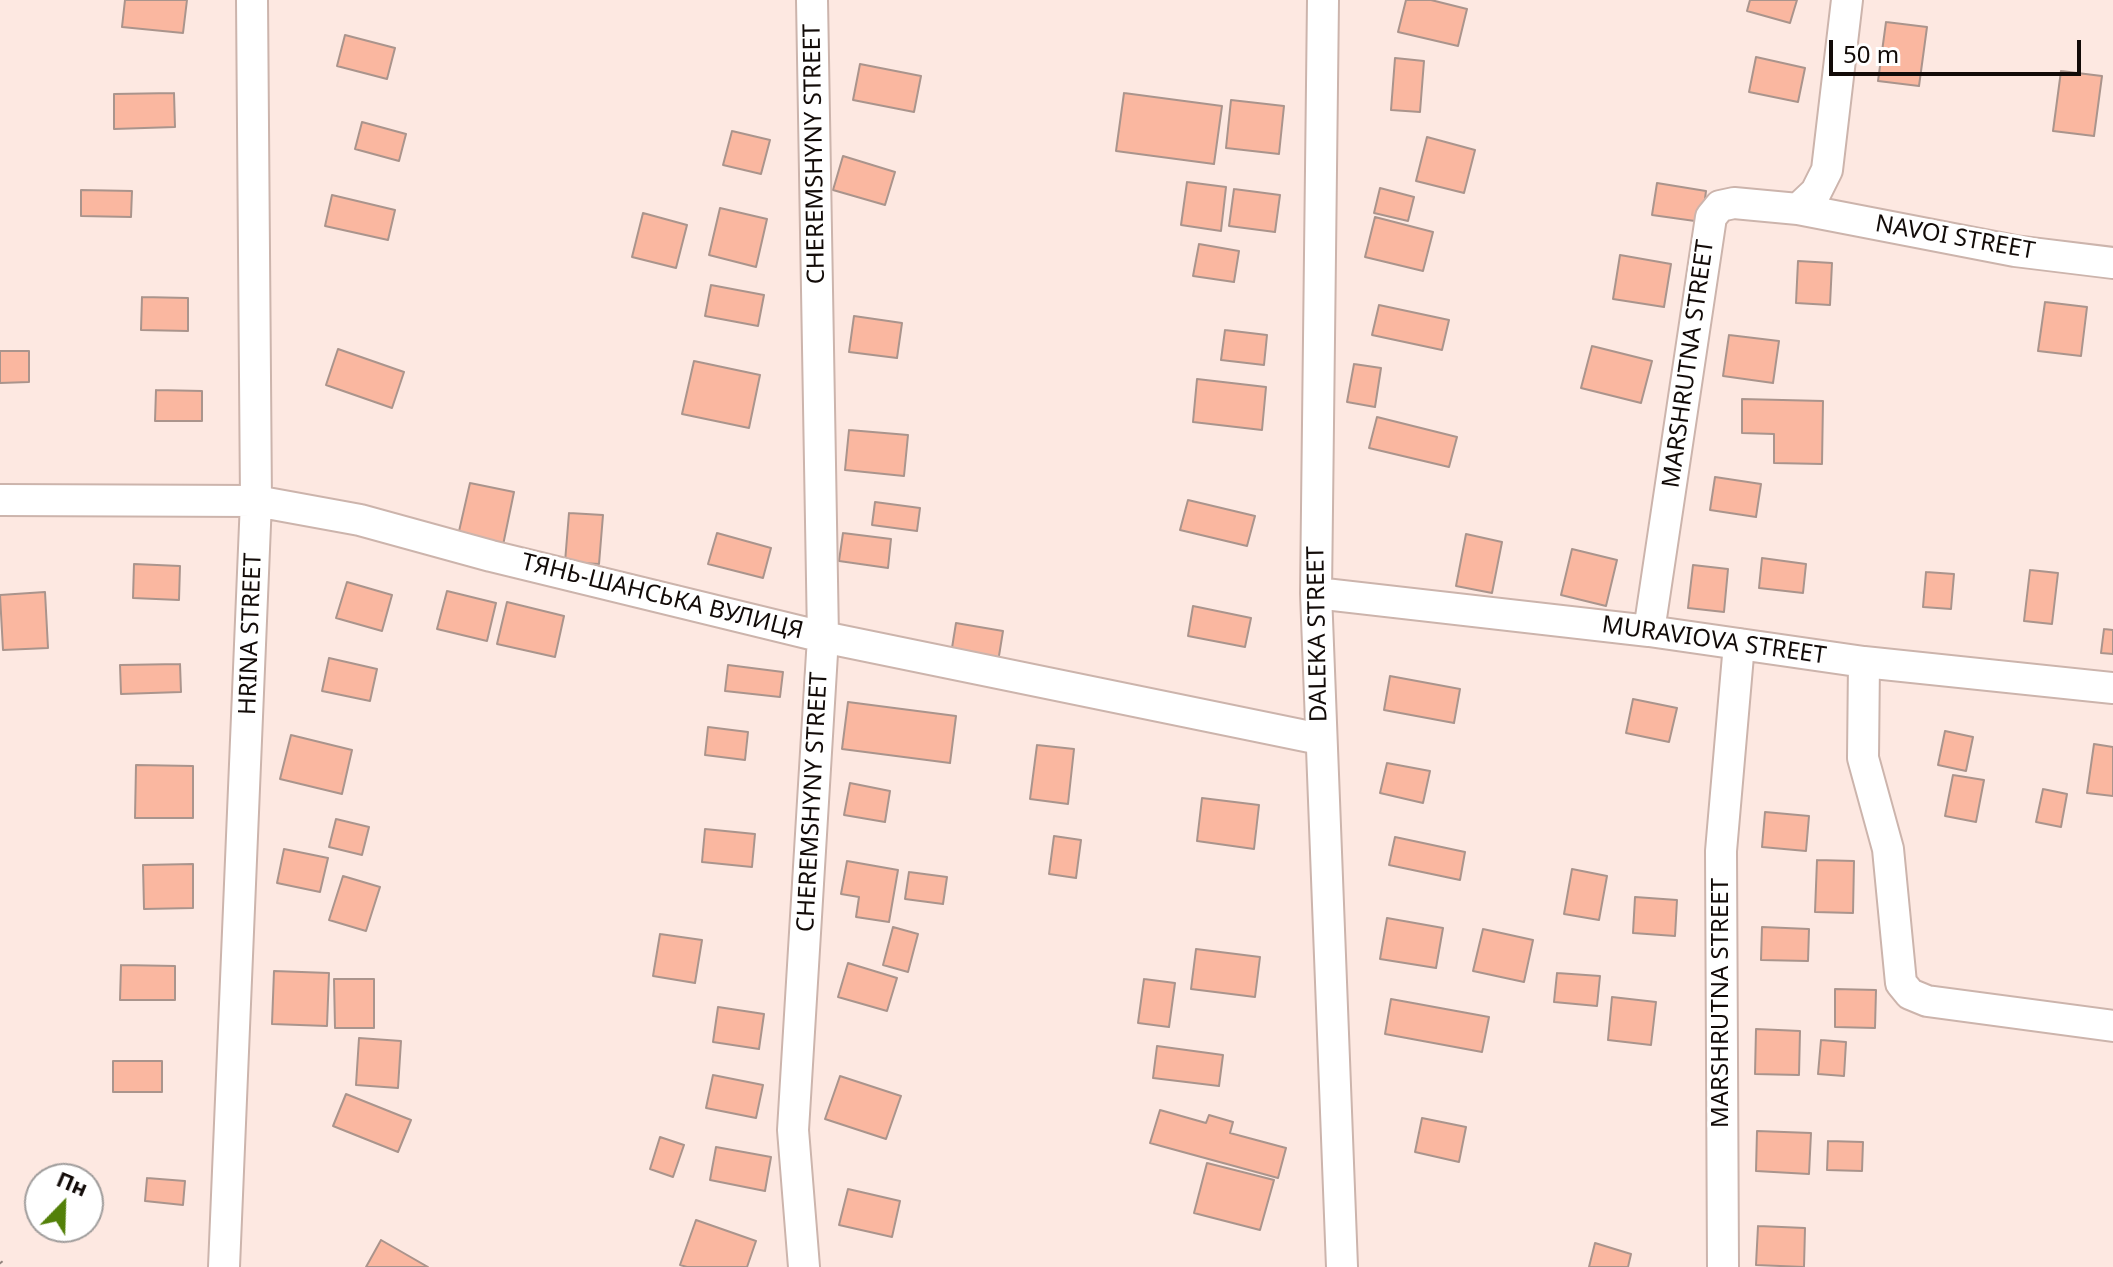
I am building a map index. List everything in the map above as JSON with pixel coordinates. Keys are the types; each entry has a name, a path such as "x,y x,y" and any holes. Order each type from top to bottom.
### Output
{"street":[{"name":"HRINA STREET","path":"224,1267 256,501 252,0"},
{"name":"CHEREMSHYNY STREET","path":"804,1267 793,1130 823,637 812,0"},
{"name":"DALEKA STREET","path":"1323,0 1316,593 1342,1267"},
{"path":"1798,209 1816,192 1827,170 1847,0"},
{"name":"MARSHRUTNA STREET","path":"1649,631 1711,217 1720,206 1734,203 1798,209"},
{"name":"NAVOI STREET","path":"1798,209 2015,251 2113,263"},
{"name":"ТЯНЬ-ШАНСЬКА ВУЛИЦЯ","path":"0,500 256,501 360,520 491,556 823,637 1320,739"},
{"name":"MURAVIOVA STREET","path":"1316,593 1649,631 1864,662 2113,688"},
{"name":"MARSHRUTNA STREET","path":"1723,1267 1721,851 1739,644"},
{"path":"1864,662 1863,758 1888,849 1901,983 1910,994 1927,1001 2113,1026"}],"path":[{"path":"0,1262 4,1267"}],"building":[{"path":"125,0 187,0 183,33 122,27"},
{"path":"1406,0 1431,0 1467,9 1458,46 1398,32"},
{"path":"1750,0 1797,0 1790,23 1747,11"},
{"path":"1886,22 1927,27 1919,86 1878,81"},
{"path":"345,35 395,48 387,79 337,66"},
{"path":"1756,57 1805,68 1798,102 1749,92"},
{"path":"1395,58 1424,61 1420,112 1391,110"},
{"path":"860,64 921,76 914,112 853,100"},
{"path":"2061,71 2102,76 2094,136 2053,131"},
{"path":"174,93 175,127 114,129 114,94"},
{"path":"1124,93 1222,106 1214,164 1116,151"},
{"path":"1231,100 1284,106 1279,154 1226,148"},
{"path":"362,122 406,134 399,161 355,149"},
{"path":"732,131 770,140 761,174 723,165"},
{"path":"1427,137 1475,150 1464,193 1416,181"},
{"path":"843,156 895,172 885,205 833,190"},
{"path":"1187,182 1226,187 1221,231 1181,225"},
{"path":"1657,183 1706,191 1702,222 1652,215"},
{"path":"1380,188 1414,197 1408,221 1374,213"},
{"path":"1234,189 1280,195 1275,232 1229,226"},
{"path":"81,190 132,191 131,217 81,216"},
{"path":"332,195 395,210 388,240 325,226"},
{"path":"720,208 767,219 756,267 709,255"},
{"path":"643,213 687,225 676,268 632,257"},
{"path":"1375,217 1433,232 1423,271 1365,257"},
{"path":"1199,244 1239,251 1234,282 1193,276"},
{"path":"1620,255 1671,264 1664,307 1613,299"},
{"path":"1798,261 1832,263 1830,305 1796,303"},
{"path":"711,285 764,295 758,326 705,316"},
{"path":"142,297 188,298 188,331 141,330"},
{"path":"2045,302 2087,307 2081,356 2038,351"},
{"path":"1379,305 1449,320 1442,350 1372,335"},
{"path":"854,316 902,323 897,358 849,352"},
{"path":"1225,330 1267,335 1264,365 1221,360"},
{"path":"1729,335 1779,341 1773,383 1723,376"},
{"path":"1592,346 1652,361 1641,403 1581,388"},
{"path":"338,349 404,372 392,408 326,385"},
{"path":"0,351 29,351 29,382 0,383"},
{"path":"694,361 760,375 749,428 682,414"},
{"path":"1354,364 1381,368 1375,407 1347,402"},
{"path":"1197,379 1266,387 1262,430 1193,422"},
{"path":"156,390 202,391 202,421 155,421"},
{"path":"1742,399 1823,401 1822,464 1774,463 1774,434 1742,433"},
{"path":"1377,417 1457,437 1449,467 1369,448"},
{"path":"849,430 908,435 904,476 845,470"},
{"path":"1715,477 1761,484 1756,517 1710,510"},
{"path":"470,483 514,492 502,550 457,540"},
{"path":"1188,500 1255,516 1247,546 1180,530"},
{"path":"875,502 920,508 917,531 872,525"},
{"path":"569,513 603,515 599,564 565,562"},
{"path":"717,533 771,548 763,578 708,564"},
{"path":"843,533 891,539 888,568 839,561"},
{"path":"1466,534 1502,542 1492,593 1456,586"},
{"path":"1572,549 1617,560 1606,606 1561,595"},
{"path":"1762,558 1806,564 1803,593 1759,588"},
{"path":"134,564 180,566 179,600 133,598"},
{"path":"1693,565 1728,569 1724,612 1688,608"},
{"path":"2030,570 2058,573 2052,624 2024,621"},
{"path":"1926,572 1954,574 1951,609 1923,607"},
{"path":"347,582 392,595 382,631 336,618"},
{"path":"447,591 496,603 487,641 437,629"},
{"path":"45,592 48,648 3,650 0,595"},
{"path":"507,602 564,616 555,657 497,644"},
{"path":"1193,606 1251,618 1245,647 1188,636"},
{"path":"956,623 1003,631 998,662 951,654"},
{"path":"2104,629 2113,630 2113,654 2101,653"},
{"path":"329,658 377,669 370,701 322,691"},
{"path":"180,664 181,692 121,694 120,665"},
{"path":"728,665 783,672 780,697 725,691"},
{"path":"1390,676 1460,689 1454,723 1384,710"},
{"path":"1633,699 1677,708 1669,742 1626,733"},
{"path":"848,702 956,716 950,763 842,749"},
{"path":"708,727 748,732 745,760 705,755"},
{"path":"1945,731 1973,737 1966,771 1938,765"},
{"path":"291,735 352,750 342,794 280,779"},
{"path":"2094,744 2113,747 2113,796 2087,793"},
{"path":"1037,745 1074,749 1068,804 1030,799"},
{"path":"1387,763 1430,771 1423,803 1380,793"},
{"path":"136,765 193,766 193,818 135,818"},
{"path":"1953,775 1984,780 1976,822 1945,816"},
{"path":"850,783 890,791 885,822 844,815"},
{"path":"2043,789 2067,794 2061,827 2036,822"},
{"path":"1202,798 1259,805 1254,849 1197,841"},
{"path":"1765,812 1809,816 1806,851 1762,847"},
{"path":"336,819 369,827 362,855 329,847"},
{"path":"705,829 755,834 752,867 702,862"},
{"path":"1054,836 1081,840 1076,878 1049,874"},
{"path":"1395,837 1465,852 1460,880 1389,865"},
{"path":"284,849 328,858 320,892 277,883"},
{"path":"1817,860 1854,861 1853,913 1815,912"},
{"path":"847,861 898,870 889,922 856,917 859,897 841,894"},
{"path":"193,864 193,908 144,909 143,865"},
{"path":"1572,869 1607,876 1599,920 1564,914"},
{"path":"909,872 947,877 943,904 905,899"},
{"path":"343,876 380,887 366,931 329,920"},
{"path":"1635,897 1677,900 1675,936 1633,933"},
{"path":"1387,918 1443,928 1436,968 1380,959"},
{"path":"893,927 918,934 908,972 883,965"},
{"path":"1762,927 1809,929 1808,961 1761,960"},
{"path":"1483,929 1533,940 1524,982 1473,971"},
{"path":"660,934 702,940 695,983 653,976"},
{"path":"1196,949 1260,957 1255,997 1191,989"},
{"path":"848,963 897,978 887,1011 838,997"},
{"path":"121,965 175,966 175,1000 120,1000"},
{"path":"274,971 329,973 327,1026 272,1024"},
{"path":"1557,973 1600,976 1597,1006 1554,1002"},
{"path":"334,979 374,979 374,1028 335,1028"},
{"path":"1144,979 1175,983 1169,1027 1138,1023"},
{"path":"1835,989 1876,990 1875,1028 1835,1027"},
{"path":"1612,997 1656,1002 1651,1045 1608,1040"},
{"path":"1391,999 1489,1017 1482,1052 1385,1034"},
{"path":"718,1007 764,1014 759,1049 713,1042"},
{"path":"1756,1029 1800,1031 1799,1075 1755,1074"},
{"path":"359,1038 401,1041 398,1088 356,1085"},
{"path":"1821,1040 1846,1042 1844,1076 1818,1074"},
{"path":"1157,1046 1223,1055 1219,1086 1153,1078"},
{"path":"113,1061 162,1061 162,1092 113,1092"},
{"path":"713,1075 763,1085 756,1118 706,1108"},
{"path":"840,1076 901,1096 886,1139 825,1119"},
{"path":"346,1094 411,1120 398,1152 333,1126"},
{"path":"1160,1110 1206,1123 1209,1115 1233,1122 1230,1133 1286,1148 1278,1178 1150,1143"},
{"path":"1422,1118 1466,1127 1459,1162 1415,1152"},
{"path":"1757,1131 1811,1133 1809,1174 1756,1171"},
{"path":"660,1137 684,1145 673,1177 650,1169"},
{"path":"1828,1141 1863,1142 1862,1171 1827,1170"},
{"path":"716,1147 771,1157 765,1191 710,1180"},
{"path":"1207,1163 1274,1180 1260,1230 1194,1213"},
{"path":"147,1178 185,1181 183,1205 145,1201"},
{"path":"848,1189 900,1201 892,1237 839,1225"},
{"path":"696,1220 756,1241 747,1267 680,1265"},
{"path":"1758,1226 1805,1228 1804,1267 1756,1265"},
{"path":"381,1240 428,1267 366,1267"},
{"path":"1595,1243 1631,1254 1628,1267 1589,1267"}]}
